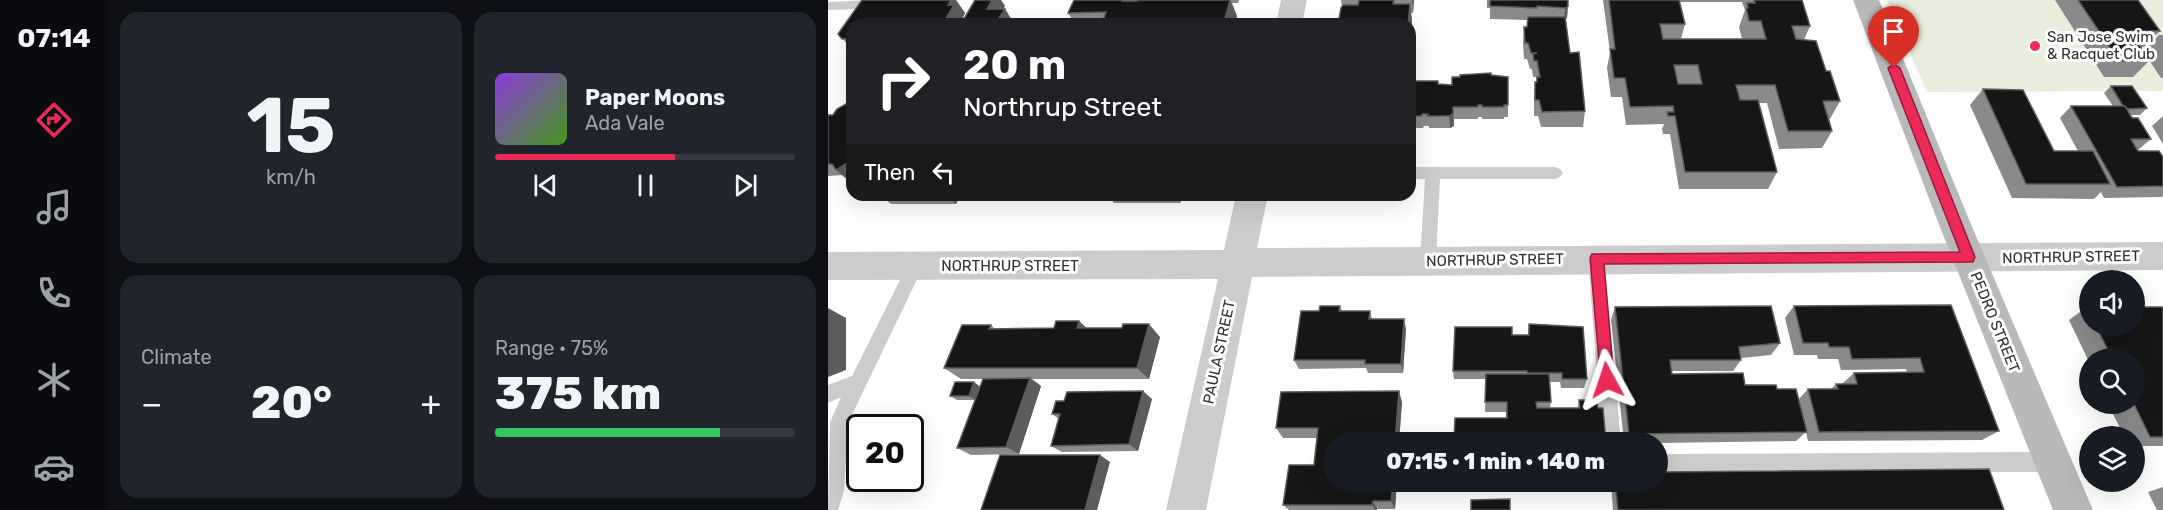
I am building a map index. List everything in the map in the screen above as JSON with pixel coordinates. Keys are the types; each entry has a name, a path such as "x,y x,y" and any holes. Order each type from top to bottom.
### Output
{"street":[{"path":"1290,18 1294,0"},
{"name":"PEDRO STREET","path":"1866,0 2073,510"},
{"name":"PAULA STREET","path":"1186,510 1251,201"},
{"name":"NORTHRUP STREET","path":"828,266 1238,264 1285,261 1596,258 2163,256"}],"lane":[{"path":"828,6 832,0"},
{"path":"828,6 900,4"},
{"path":"1416,173 1555,173"},
{"path":"1428,261 1433,173"},
{"path":"1596,258 1611,432"},
{"path":"828,509 834,491 839,422 915,267"},
{"path":"828,394 858,382"},
{"path":"1668,464 2052,462"}],"green space":[{"name":"San Jose Swim & Racquet Club","path":"1887,0 2163,0 2163,91 1927,92"}],"building":[{"path":"862,0 951,0 948,5 954,5 946,18 849,18"},
{"path":"975,0 992,0 987,9 1005,9 999,18 964,18"},
{"path":"1074,0 1230,0 1225,18 1104,18 1106,12 1068,13"},
{"path":"1359,0 1394,0 1393,4 1410,4 1409,18 1339,18 1343,5 1358,5"},
{"path":"1490,0 1568,0 1568,6 1565,8 1537,6 1537,8 1490,6"},
{"path":"1609,0 1679,0 1685,24 1660,24 1663,39 1766,39 1761,21 1749,21 1747,3 1755,3 1754,0 1802,0 1810,26 1792,26 1796,39 1816,41 1826,71 1830,71 1840,101 1823,101 1832,131 1788,131 1775,85 1736,85 1740,100 1758,100 1777,172 1685,172 1675,116 1668,116 1667,112 1674,112 1673,106 1630,107 1625,78 1614,78 1610,49 1615,49","holes":["1674,65 1698,65 1702,84 1678,84"]},
{"path":"2078,0 2138,0 2160,31 2131,31 2149,61 2119,61"},
{"path":"1528,17 1565,17 1570,53 1579,52 1585,111 1542,112 1539,100 1535,100 1535,82 1537,82 1537,77 1540,77 1533,54 1537,53 1531,53 1528,43 1525,43 1524,27 1527,27"},
{"path":"846,23 846,39 842,39 838,34"},
{"path":"1491,73 1491,75 1508,77 1508,105 1504,107 1478,105 1478,107 1453,107 1453,114 1449,116 1422,114 1422,116 1416,116 1416,81 1438,81 1438,84 1452,85 1452,77 1460,77 1460,75"},
{"path":"2111,86 2132,86 2147,108 2127,109"},
{"path":"1983,89 2023,90 2054,151 2093,151 2110,184 2026,184"},
{"path":"846,104 846,164 836,170 832,164 828,164 828,115 833,115 837,109"},
{"path":"2071,106 2125,106 2132,118 2138,118 2151,139 2131,139 2138,151 2159,151 2163,157 2163,186 2117,187"},
{"path":"1951,305 1999,431 1819,432 1808,389 1838,389 1836,384 1857,384 1854,373 1924,372 1920,358 1852,359 1849,347 1829,347 1828,343 1803,343 1794,306"},
{"path":"1320,306 1340,306 1339,311 1370,311 1369,319 1404,319 1401,364 1365,364 1365,360 1294,360 1301,311 1319,311"},
{"path":"1771,306 1780,343 1739,347 1741,360 1670,360 1672,374 1743,373 1745,385 1776,385 1777,389 1796,389 1807,432 1629,432 1615,307"},
{"path":"2145,307 2163,307 2163,437 2150,437 2139,414 2145,414 2145,348 2107,348 2101,336 2145,336"},
{"path":"1056,321 1079,321 1077,328 1122,328 1123,324 1149,324 1137,368 944,368 962,325 991,325 989,329 1054,328"},
{"path":"1529,324 1583,327 1587,379 1562,379 1562,373 1453,371 1455,327 1512,327 1512,335 1529,335"},
{"path":"1486,374 1549,374 1551,402 1536,402 1537,408 1580,408 1579,400 1597,400 1598,408 1603,408 1605,432 1454,432 1455,418 1507,418 1507,402 1485,402"},
{"path":"1030,378 1006,447 957,448 983,379"},
{"path":"955,382 974,382 969,396 950,396"},
{"path":"1143,391 1129,444 1051,446 1060,414 1052,414 1056,401 1064,401 1067,392"},
{"path":"1399,391 1396,432 1323,432 1323,492 1392,492 1391,501 1373,501 1372,505 1283,505 1289,465 1314,465 1318,428 1276,428 1281,392"},
{"path":"1000,455 1100,455 1085,510 981,510"},
{"path":"1989,469 2004,510 1618,510 1616,492 1668,492 1668,472"},
{"path":"1510,499 1510,510 1471,510 1471,500"}],"place":[{"name":"San Jose Swim & Racquet Club","path":"2035,46"}],"route":[{"path":"1607,380 1596,258 1969,257 1894,68"}]}
